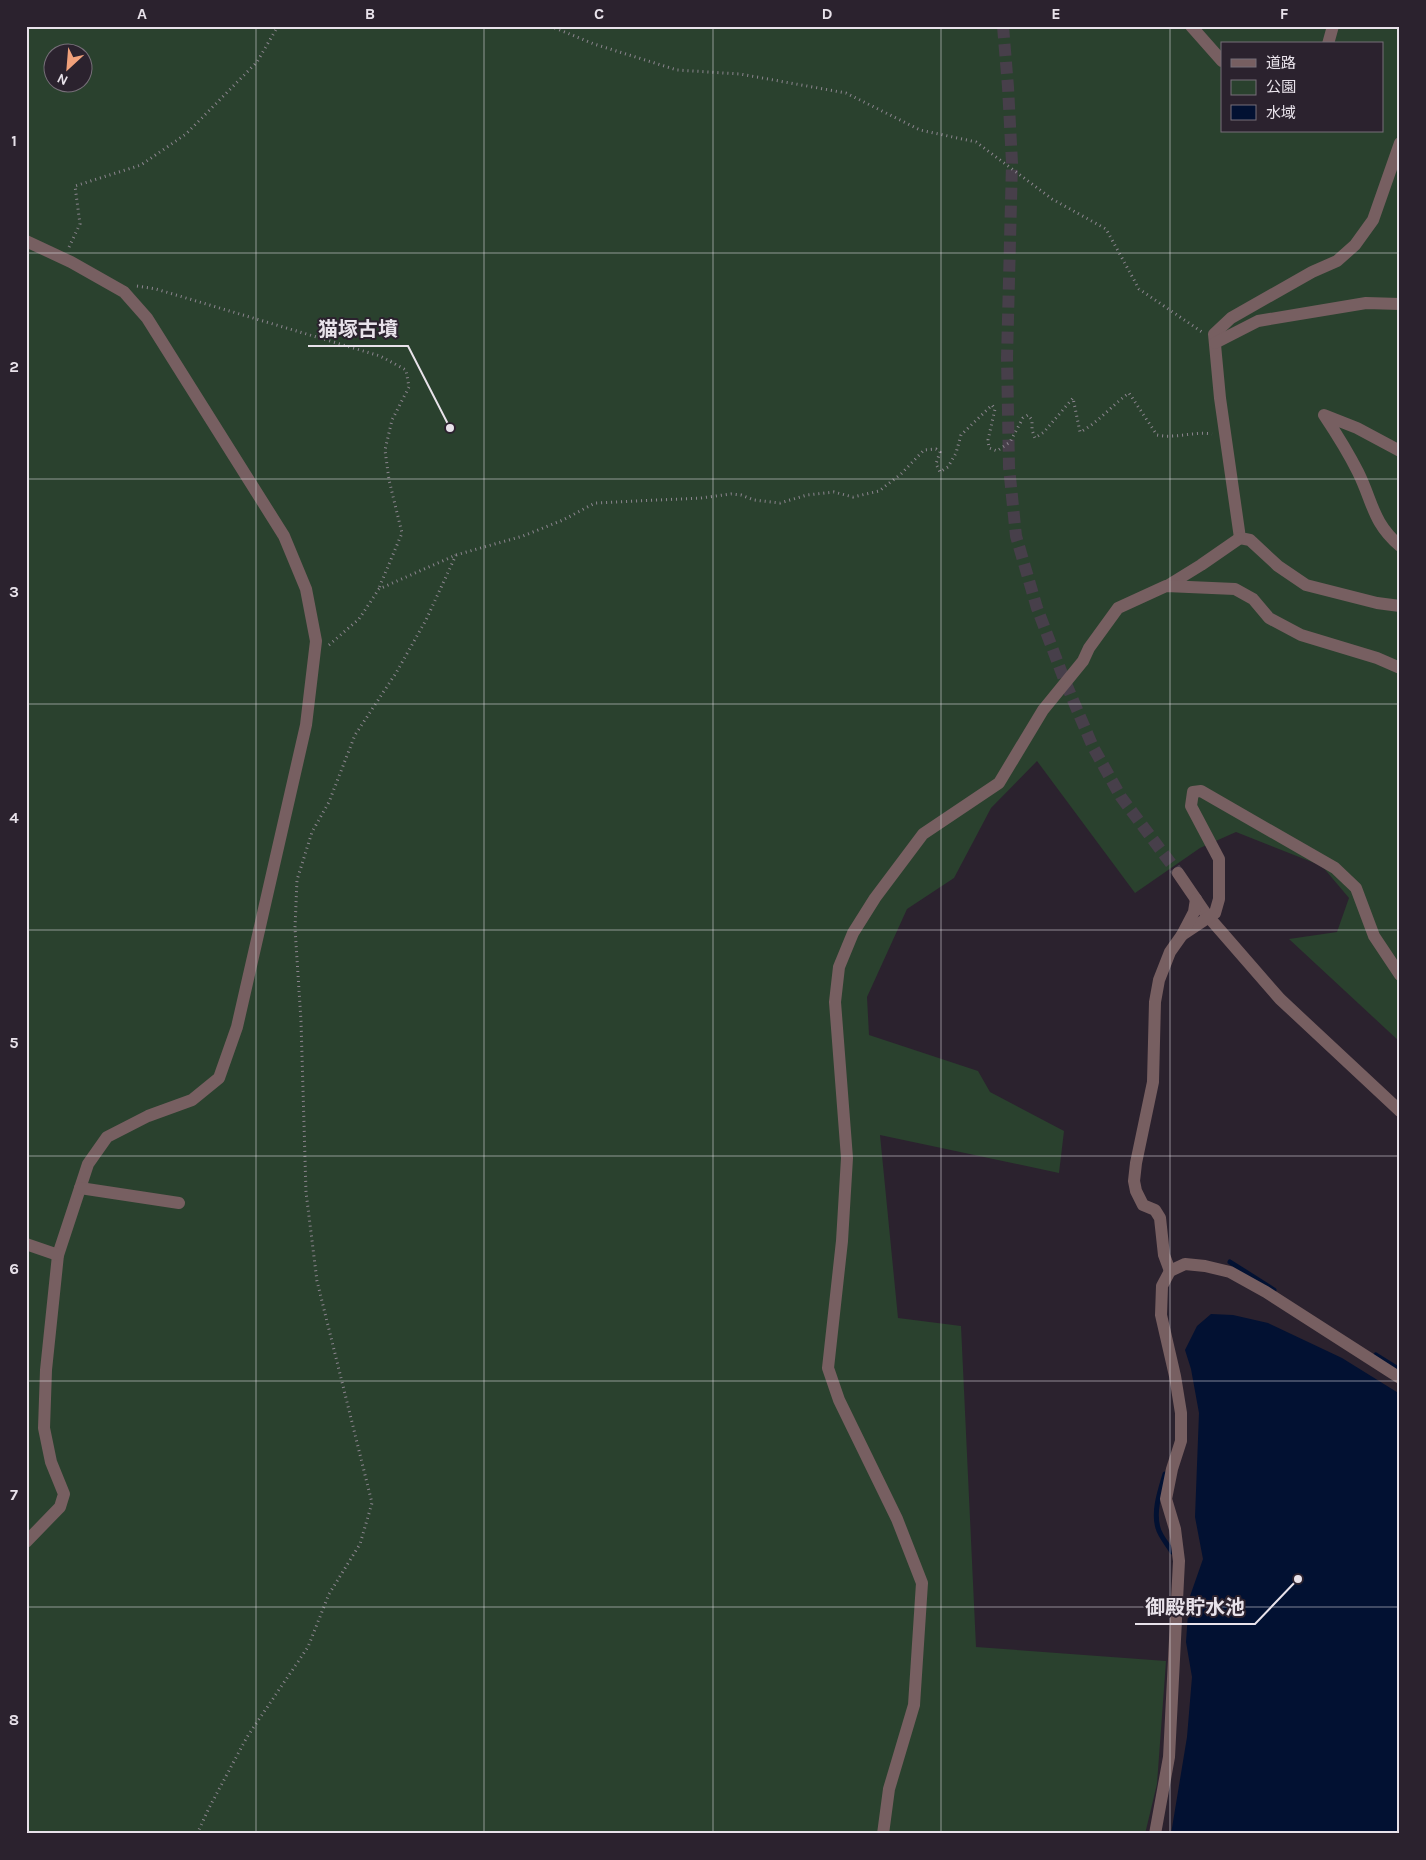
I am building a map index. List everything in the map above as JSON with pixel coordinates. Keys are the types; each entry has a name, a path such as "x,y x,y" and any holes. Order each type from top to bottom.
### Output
{"street":[{"path":"1191,26 1221,60"},
{"path":"1329,42 1333,26"},
{"path":"1240,538 1220,398 1214,334 1231,318 1312,272 1337,261 1355,245 1373,220 1400,143"},
{"path":"26,241 63,258 124,292 147,318 284,536 306,589 316,641 306,725 237,1027 219,1078 192,1100 148,1116 107,1137 88,1164 58,1255 46,1370 44,1428 51,1462 64,1494 60,1507 26,1542"},
{"path":"1215,343 1258,321 1366,303 1400,304"},
{"path":"1400,451 1357,428 1324,415 1344,445 1359,474 1374,514 1386,534 1400,546"},
{"path":"882,1834 889,1789 914,1705 922,1583 897,1519 839,1400 828,1368 842,1241 846,1158 835,1002 839,968 853,933 875,898 923,834 999,783 1043,710 1083,661 1089,648 1118,608 1166,586 1240,538 1250,540 1278,566 1306,585 1378,603 1400,606"},
{"path":"1166,586 1235,589 1253,600 1269,618 1300,635 1377,658 1400,668"},
{"path":"1182,935 1214,913 1219,899 1219,858 1191,806 1193,792 1202,791 1335,868 1356,888 1374,936 1400,975"},
{"path":"1178,873 1206,914 1280,999 1400,1111"},
{"path":"1170,1271 1164,1256 1160,1218 1154,1210 1143,1205 1136,1191 1134,1181 1153,1082 1155,1002 1159,980 1170,952 1182,935 1194,912 1196,899"},
{"path":"80,1188 179,1203"},
{"path":"26,1244 58,1255"},
{"path":"1155,1834 1169,1757 1179,1561 1174,1529 1166,1500 1172,1469 1181,1441 1181,1413 1175,1376 1161,1315 1162,1286 1170,1271 1185,1264 1205,1266 1230,1272 1266,1292 1400,1378"}],"path":[{"path":"63,258 80,224 75,186 141,165 186,134 256,62 278,26"},
{"path":"550,26 594,44 677,70 740,74 846,93 920,130 976,142 1052,200 1106,229 1138,289 1190,323 1215,343"},
{"path":"129,285 156,289 329,340 380,356 406,370 409,387 392,420 385,450 389,480 402,533 379,589 360,619 314,658"},
{"path":"379,589 456,555 523,536 563,520 594,503 701,498 731,494 741,495 754,500 780,503 808,495 834,492 853,497 880,491 901,474 924,450 940,452 936,464 940,472 948,467 956,453 961,435 992,405 995,409 988,440 989,448 997,451 1010,442 1023,418 1028,415 1032,420 1032,430 1036,438 1044,432 1073,398 1080,432 1088,428 1116,402 1129,393 1157,435 1169,437 1204,433 1225,434"},
{"path":"197,1834 247,1737 308,1647 329,1594 360,1544 372,1503 318,1281 306,1192 301,1021 295,928 297,880 312,832 329,802 355,735 396,673 422,627 456,555"}],"green space":[{"path":"26,26 1400,26 1400,1042 1289,939 1337,932 1349,898 1322,866 1236,832 1200,848 1135,893 1037,761 991,808 954,878 907,909 867,997 869,1035 978,1071 990,1092 1064,1131 1059,1173 880,1135 898,1318 961,1326 976,1647 1166,1661 1157,1784 1145,1834 26,1834"}],"water":[{"path":"1211,1314 1233,1315 1268,1323 1342,1358 1400,1394 1400,1834 1171,1834 1187,1737 1192,1677 1186,1642 1189,1599 1203,1559 1195,1517 1199,1413 1191,1369 1185,1350 1197,1326"}],"waterway":[{"path":"1230,1262 1274,1290"},
{"path":"1376,1355 1400,1370"},
{"path":"1165,1474 1156,1515 1160,1534 1172,1552"}],"tunnel":[{"path":"1003,26 1012,163 1007,358 1009,467 1016,536 1037,608 1093,747 1121,797 1178,873"}],"place":[{"name":"猫塚古墳","path":"450,428"},
{"name":"御殿貯水池","path":"1298,1579"}]}
